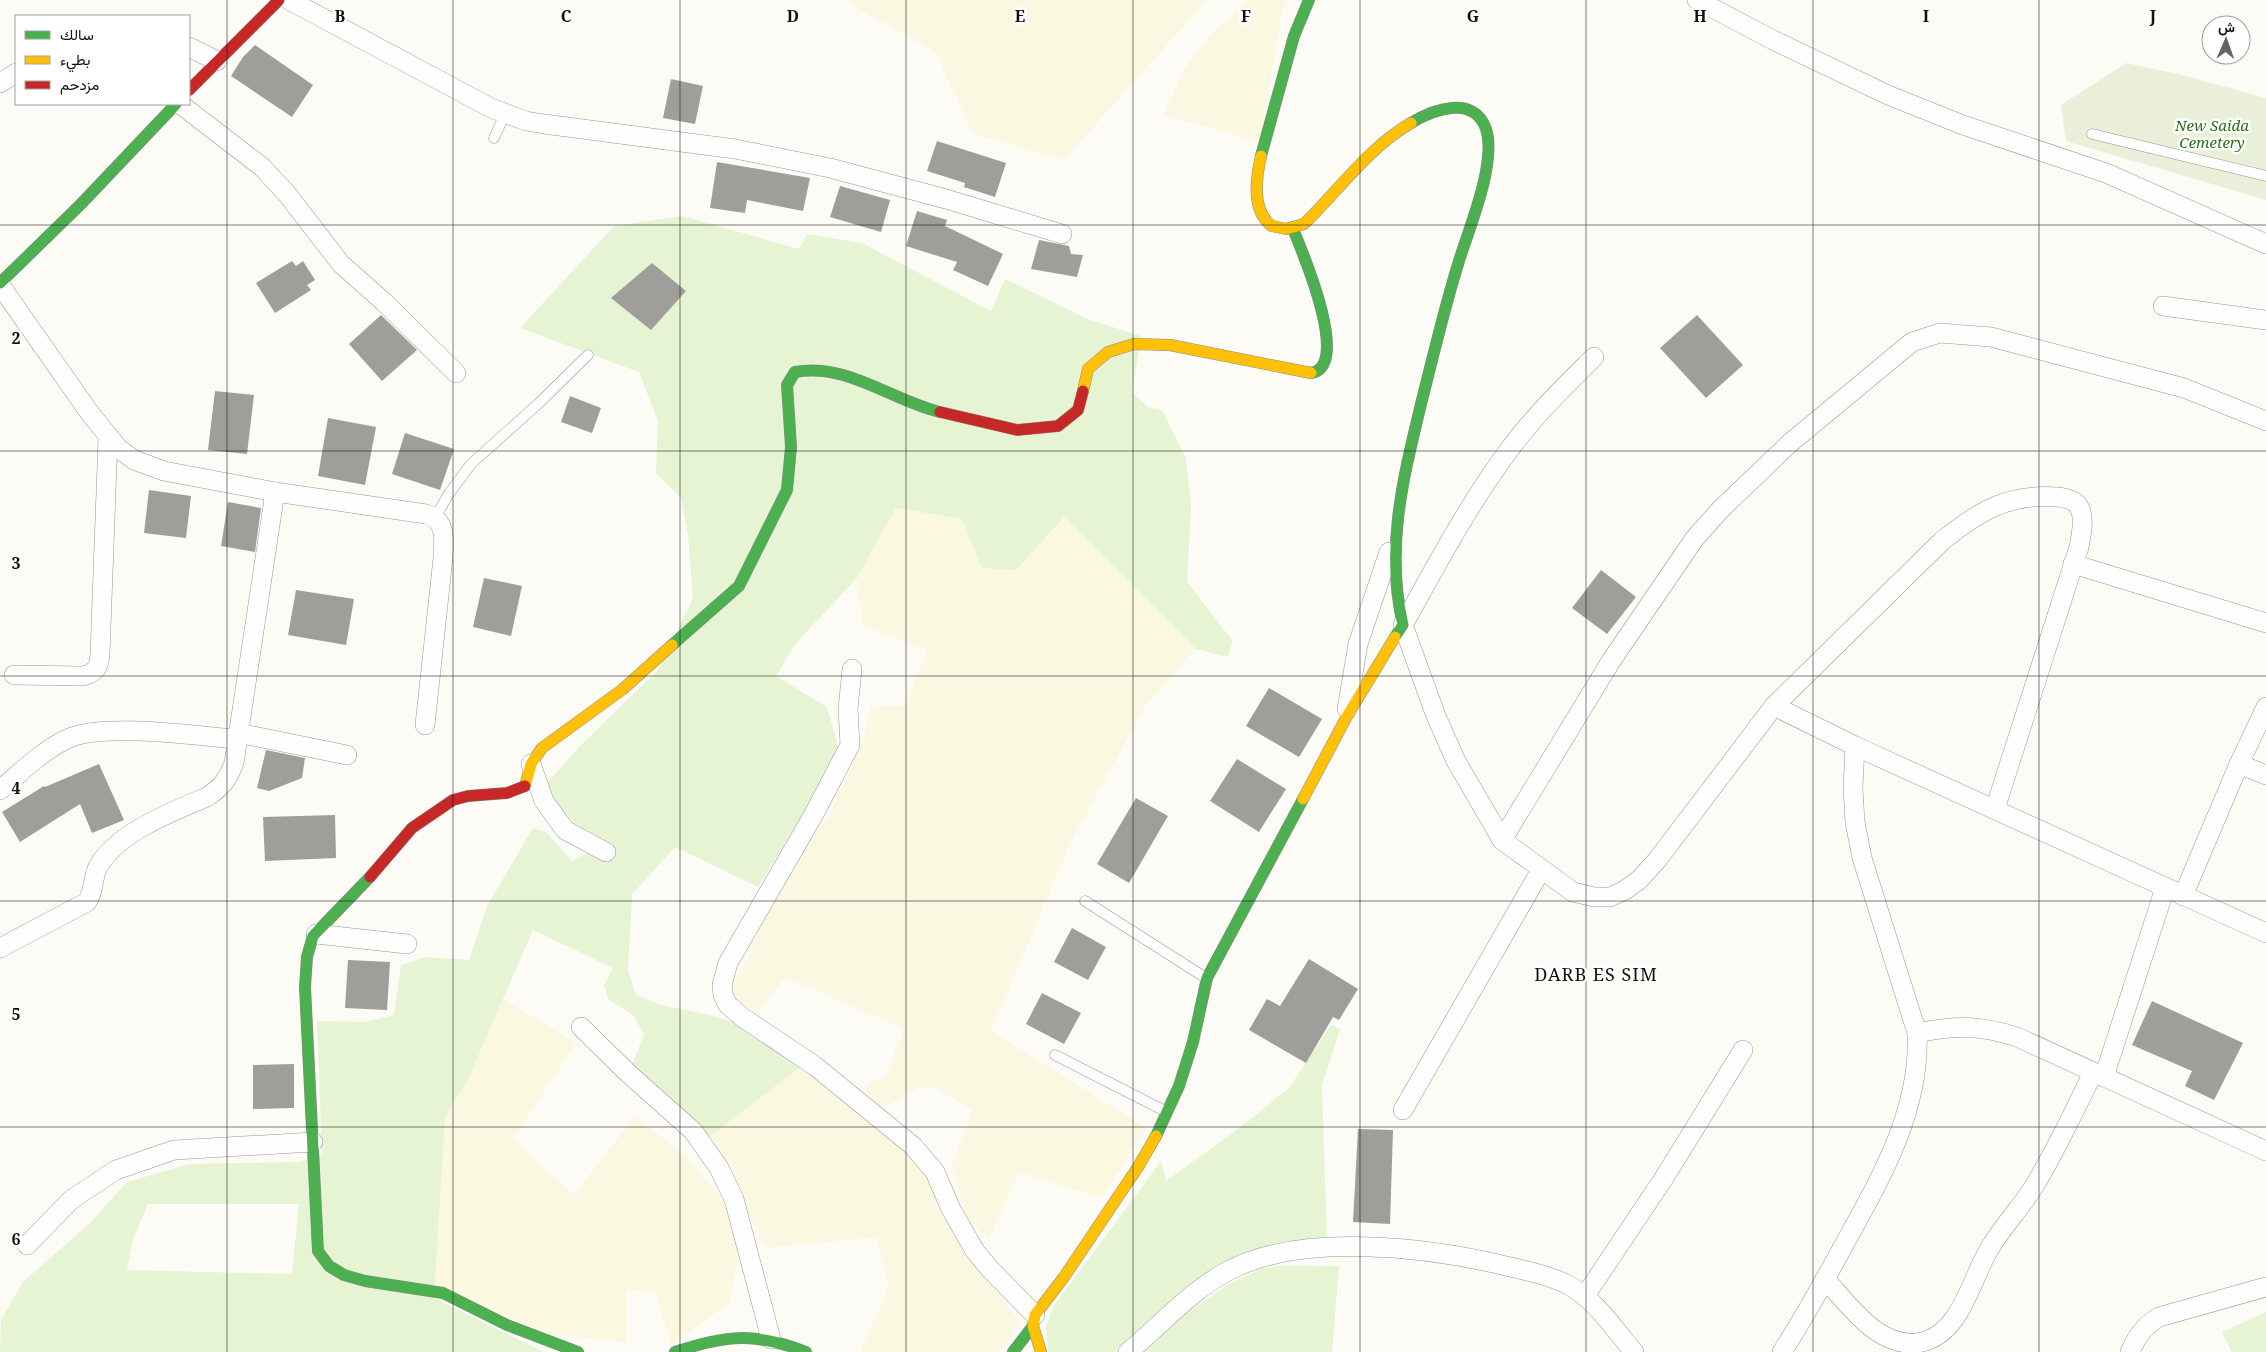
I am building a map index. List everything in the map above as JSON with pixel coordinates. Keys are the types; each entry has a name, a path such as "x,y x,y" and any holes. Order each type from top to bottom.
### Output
{"street":[{"path":"190,89 279,0"},
{"path":"289,0 505,114 544,124 735,149 830,168 946,199 1062,234"},
{"path":"1309,0 1292,42 1257,180 1258,207 1263,219 1272,226 1293,229 1304,224 1367,157 1413,122 1447,108 1461,108 1473,112 1483,121 1487,134 1487,154 1480,190 1433,354 1403,485 1396,530 1394,580 1397,607 1402,626 1436,716 1456,761 1502,840 1573,892 1594,897 1610,896 1625,890 1639,880 1658,859 1774,706 1942,541 1970,518 1996,505 2022,498 2064,497 2075,501 2080,508 2082,521 2079,547 1995,809"},
{"path":"1698,0 1774,40 1888,95 1963,124 2106,173 2266,244"},
{"path":"190,48 217,61"},
{"path":"0,83 15,74"},
{"path":"175,105 81,204 0,284 108,438 134,460 148,466 275,492 426,514 436,518 442,526 443,558 425,725"},
{"path":"181,105 262,167 287,194 341,264 384,302 456,373"},
{"path":"578,1352 507,1325 443,1293 365,1281 344,1275 330,1266 318,1251 306,987 309,945 316,934 373,874 412,828 453,800 468,796 507,794 518,791 526,786 531,764 542,748 623,689 739,586 787,490 791,447 787,385 795,372 811,369 832,374 881,388 921,408 1016,430 1058,426 1078,410 1088,369 1108,352 1134,344 1170,345 1306,373 1316,373 1324,367 1327,355 1322,315 1314,281 1293,229"},
{"path":"2163,306 2266,320"},
{"path":"1502,840 1611,661 1695,538 1721,509 1790,443 1912,342 1940,334 1991,337 2184,388 2266,421"},
{"path":"1013,1352 1138,1167 1168,1112 1179,1086 1193,1042 1207,978 1346,718 1402,626 1458,527 1510,449 1540,411 1594,357"},
{"path":"14,675 83,676 90,675 98,667 108,438"},
{"path":"0,948 87,902 92,892 99,865 111,850 128,836 219,789 228,778 234,763 275,492"},
{"path":"1346,718 1358,644 1396,530"},
{"path":"2073,564 2266,623"},
{"path":"852,669 848,709 850,745 814,814 728,963 722,985 723,995 728,1005 742,1017 815,1066 913,1146 935,1172 951,1209 976,1251 1034,1320 1041,1352"},
{"path":"1774,706 1855,746 2266,933"},
{"path":"2182,896 2239,764 2266,707"},
{"path":"0,790 54,747 67,739 95,731 238,736 347,754"},
{"path":"1782,1352 1867,1203 1907,1113 1914,1087 1918,1056 1917,1033 1862,858 1855,822 1852,788 1855,746"},
{"path":"531,764 544,801 565,830 606,852"},
{"path":"2239,764 2266,775"},
{"path":"1403,1110 1541,870"},
{"path":"1825,1279 1857,1314 1875,1330 1889,1338 1906,1343 1922,1342 1934,1338 1953,1321 1992,1243 2022,1206 2098,1075 2165,888"},
{"path":"316,934 407,944"},
{"path":"581,1026 630,1076 693,1131 719,1168 734,1199 771,1339"},
{"path":"1917,1033 1960,1027 1992,1029 2016,1037 2266,1151"},
{"path":"1585,1296 1664,1178 1743,1050"},
{"path":"28,1245 72,1199 116,1170 174,1150 313,1142"},
{"path":"1128,1352 1198,1292 1227,1271 1271,1256 1298,1251 1378,1247 1486,1261 1532,1272 1568,1285 1585,1296 1634,1352"},
{"path":"2130,1352 2137,1336 2159,1316 2266,1287"},
{"path":"675,1352 732,1336 750,1335 771,1339 806,1352"}],"lane":[{"path":"494,138 505,114"},
{"path":"2092,134 2266,176"},
{"path":"436,518 448,495 471,464 538,404 588,355"},
{"path":"1085,901 1207,978"},
{"path":"1054,1055 1168,1112"}],"shaded area":[{"path":"843,0 1207,0 1064,160 972,133 936,52"},
{"path":"1249,0 1287,0 1281,18 1260,142 1164,115 1183,71 1209,36"},
{"path":"896,508 963,519 1016,570 1064,517 1196,649 1145,706 1070,844 991,1031 1146,1128 1102,1198 1019,1172 989,1239 968,1219 951,1166 973,1110 937,1089 918,1088 886,1106 865,1093 870,1082 886,1076 904,1029 785,977 758,1013 732,997 732,986 750,954 780,881 828,817 863,740 871,707 904,706 928,650 863,626 856,579"},
{"path":"503,999 576,1043 513,1139 574,1195 635,1116 688,1158 727,1206 738,1253 730,1302 671,1346 656,1292 627,1290 626,1342 548,1334 435,1286 445,1118 469,1077"},
{"path":"802,1066 925,1162 981,1272 1021,1323 999,1352 860,1352 889,1286 877,1237 766,1248 707,1138"}],"green space":[{"name":"New Saida Cemetery","path":"2126,63 2178,74 2266,98 2266,200 2066,141 2061,105"},
{"path":"683,216 799,249 807,234 862,243 991,311 1005,279 1090,320 1141,336 1132,392 1148,407 1162,410 1186,458 1191,507 1187,582 1232,640 1228,657 1196,649 1064,517 1016,570 982,568 962,519 896,508 856,579 796,643 776,676 827,707 840,753 758,887 675,847 632,894 628,971 636,995 661,1005 714,1016 745,1026 802,1066 697,1146 631,1069 644,1034 633,1015 608,999 604,985 613,968 533,930 469,1077 445,1118 434,1298 544,1352 0,1352 1,1320 23,1282 89,1224 127,1182 190,1164 299,1162 322,1156 317,1021 365,1022 394,1015 401,965 425,957 469,960 487,906 533,828 546,832 572,861 588,853 607,863 615,845 575,823 549,797 547,783 582,744 658,670 693,598 688,535 681,498 656,473 658,421 639,372 520,328 614,226","holes":["148,1204 299,1204 292,1274 127,1270 133,1239"]},
{"path":"1331,1025 1340,1029 1322,1086 1327,1243 1203,1283 1118,1352 1048,1352 1046,1327 1053,1307 1161,1161 1166,1181 1242,1126 1289,1088"},
{"path":"1276,1266 1339,1266 1332,1352 1136,1352 1219,1291 1254,1272"},
{"path":"2266,1312 2266,1352 2232,1352 2222,1332"}],"building":[{"path":"255,45 313,85 292,117 231,76 243,57"},
{"path":"671,79 703,86 695,124 663,118"},
{"path":"937,141 1006,163 995,197 964,187 965,183 927,171"},
{"path":"717,162 810,178 803,211 747,200 745,213 710,208"},
{"path":"840,186 890,200 881,232 830,217"},
{"path":"917,211 947,220 945,226 1003,254 988,286 953,270 957,262 906,246"},
{"path":"1039,240 1069,246 1071,254 1083,255 1077,277 1031,269"},
{"path":"292,261 296,266 303,261 315,280 307,285 311,290 275,313 256,283"},
{"path":"652,263 686,291 651,330 611,298"},
{"path":"381,315 417,350 382,381 349,344"},
{"path":"1697,315 1743,365 1706,398 1660,348"},
{"path":"215,391 254,395 247,454 208,450"},
{"path":"570,396 601,408 592,433 561,422"},
{"path":"328,418 376,427 365,485 318,476"},
{"path":"405,433 454,449 440,490 392,474"},
{"path":"149,490 191,496 186,538 144,533"},
{"path":"228,502 261,508 255,552 221,546"},
{"path":"1601,570 1636,597 1607,634 1572,608"},
{"path":"484,578 522,586 511,636 473,627"},
{"path":"296,590 354,599 346,645 288,635"},
{"path":"1269,688 1322,719 1299,757 1246,726"},
{"path":"266,750 305,758 302,778 269,791 257,788"},
{"path":"1237,759 1286,789 1259,832 1210,801"},
{"path":"99,764 124,820 92,833 80,804 20,842 2,812 44,786"},
{"path":"1136,798 1168,816 1129,883 1097,864"},
{"path":"335,815 336,858 265,861 263,817"},
{"path":"1072,928 1106,947 1088,980 1054,962"},
{"path":"1309,959 1358,989 1339,1020 1333,1017 1306,1063 1249,1030 1267,999 1280,1006"},
{"path":"348,960 390,962 387,1010 345,1008"},
{"path":"1042,993 1081,1013 1064,1044 1026,1024"},
{"path":"2152,1001 2243,1043 2214,1100 2185,1086 2192,1071 2132,1045"},
{"path":"294,1064 294,1108 253,1109 253,1065"},
{"path":"1358,1129 1393,1130 1390,1224 1353,1222"}],"traffic: fast":[{"path":"1261,156 1294,36 1309,0"},
{"path":"0,283 81,204 175,105"},
{"path":"1395,637 1403,625 1398,597 1396,541 1398,514 1408,459 1444,315 1459,261 1475,214 1488,159 1486,129 1480,118 1472,111 1463,108 1441,110 1411,123"},
{"path":"1293,229 1321,307 1326,331 1327,351 1322,366 1311,373"},
{"path":"672,645 739,586 787,490 791,447 787,385 795,372 814,370 833,372 851,377 904,400 940,412"},
{"path":"1156,1136 1179,1086 1193,1042 1207,978 1303,799"},
{"path":"370,877 313,936 307,957 305,987 318,1251 329,1266 344,1275 365,1281 443,1293 507,1325 578,1352"},
{"path":"1013,1352 1033,1326"},
{"path":"675,1352 710,1342 740,1338 771,1341 806,1352"}],"traffic: slow":[{"path":"1261,156 1257,184 1258,203 1261,212 1265,220 1272,226 1286,229 1304,224 1381,144 1411,123"},
{"path":"1083,391 1088,369 1108,352 1134,344 1170,345 1311,373"},
{"path":"1303,799 1346,718 1395,637"},
{"path":"525,786 531,764 542,748 623,689 672,645"},
{"path":"1041,1352 1033,1326 1035,1315 1064,1277 1138,1167 1156,1136"}],"traffic: jam":[{"path":"190,89 279,0"},
{"path":"940,412 1017,430 1058,426 1078,410 1083,391"},
{"path":"370,877 412,828 453,800 468,796 507,793 525,786"}],"district":[{"name":"DARB ES SIM","path":"1596,974"}]}
